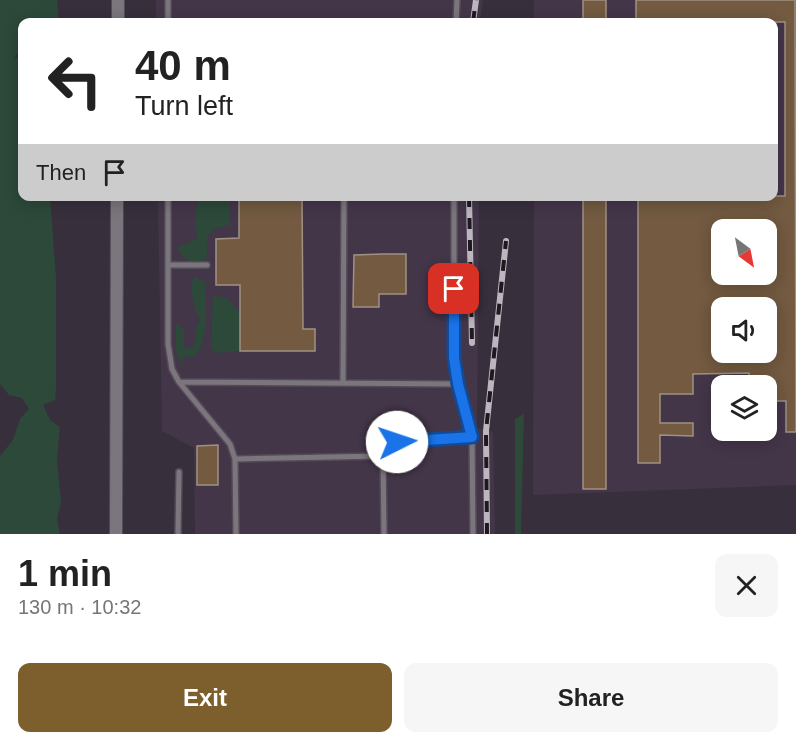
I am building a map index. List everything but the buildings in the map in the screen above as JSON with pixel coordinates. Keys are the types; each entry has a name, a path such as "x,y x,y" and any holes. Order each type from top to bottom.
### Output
{"street":[{"path":"118,0 118,18"},
{"path":"116,534 117,201"}],"lane":[{"path":"168,0 168,18"},
{"path":"456,18 457,0"},
{"path":"168,201 168,344 172,369 179,382 230,444 235,459 236,534"},
{"path":"343,383 344,201"},
{"path":"454,201 454,358 458,384 472,437 473,534"},
{"path":"168,265 207,265"},
{"path":"179,382 458,384"},
{"path":"235,459 383,456 397,442 472,437"},
{"path":"383,456 384,534"},
{"path":"178,534 179,472"}],"shaded area":[{"path":"156,0 483,0 481,18 156,18"},
{"path":"534,0 796,0 796,485 533,495 534,201 778,201 778,18 534,18"},
{"path":"158,201 479,201 477,428 493,432 495,534 195,534 194,448 162,431"}],"green space":[{"path":"0,0 57,0 59,18 18,18 18,53 14,58 18,57 18,201 50,201 56,277 56,388 55,400 43,405 50,420 60,427 57,460 61,502 57,519 60,534 0,534 0,456 13,440 20,419 29,409 22,398 9,395 0,384"},
{"path":"198,201 230,201 229,225 217,228 208,235 207,257 195,265 181,255 177,247 197,239 195,221"},
{"path":"194,276 205,282 205,333 199,351 193,358 184,356 181,365 176,351 176,324 184,329 184,347 192,349 196,340 195,328 200,320 192,298"},
{"path":"213,295 227,298 240,313 240,351 218,353 211,348"},
{"path":"524,414 521,534 515,534 515,419"}],"railway":[{"path":"474,18 476,0"},
{"path":"469,201 472,343"},
{"path":"487,534 486,431 506,241"}],"route":[{"path":"397,442 472,437 458,384 454,358 454,289"}]}
